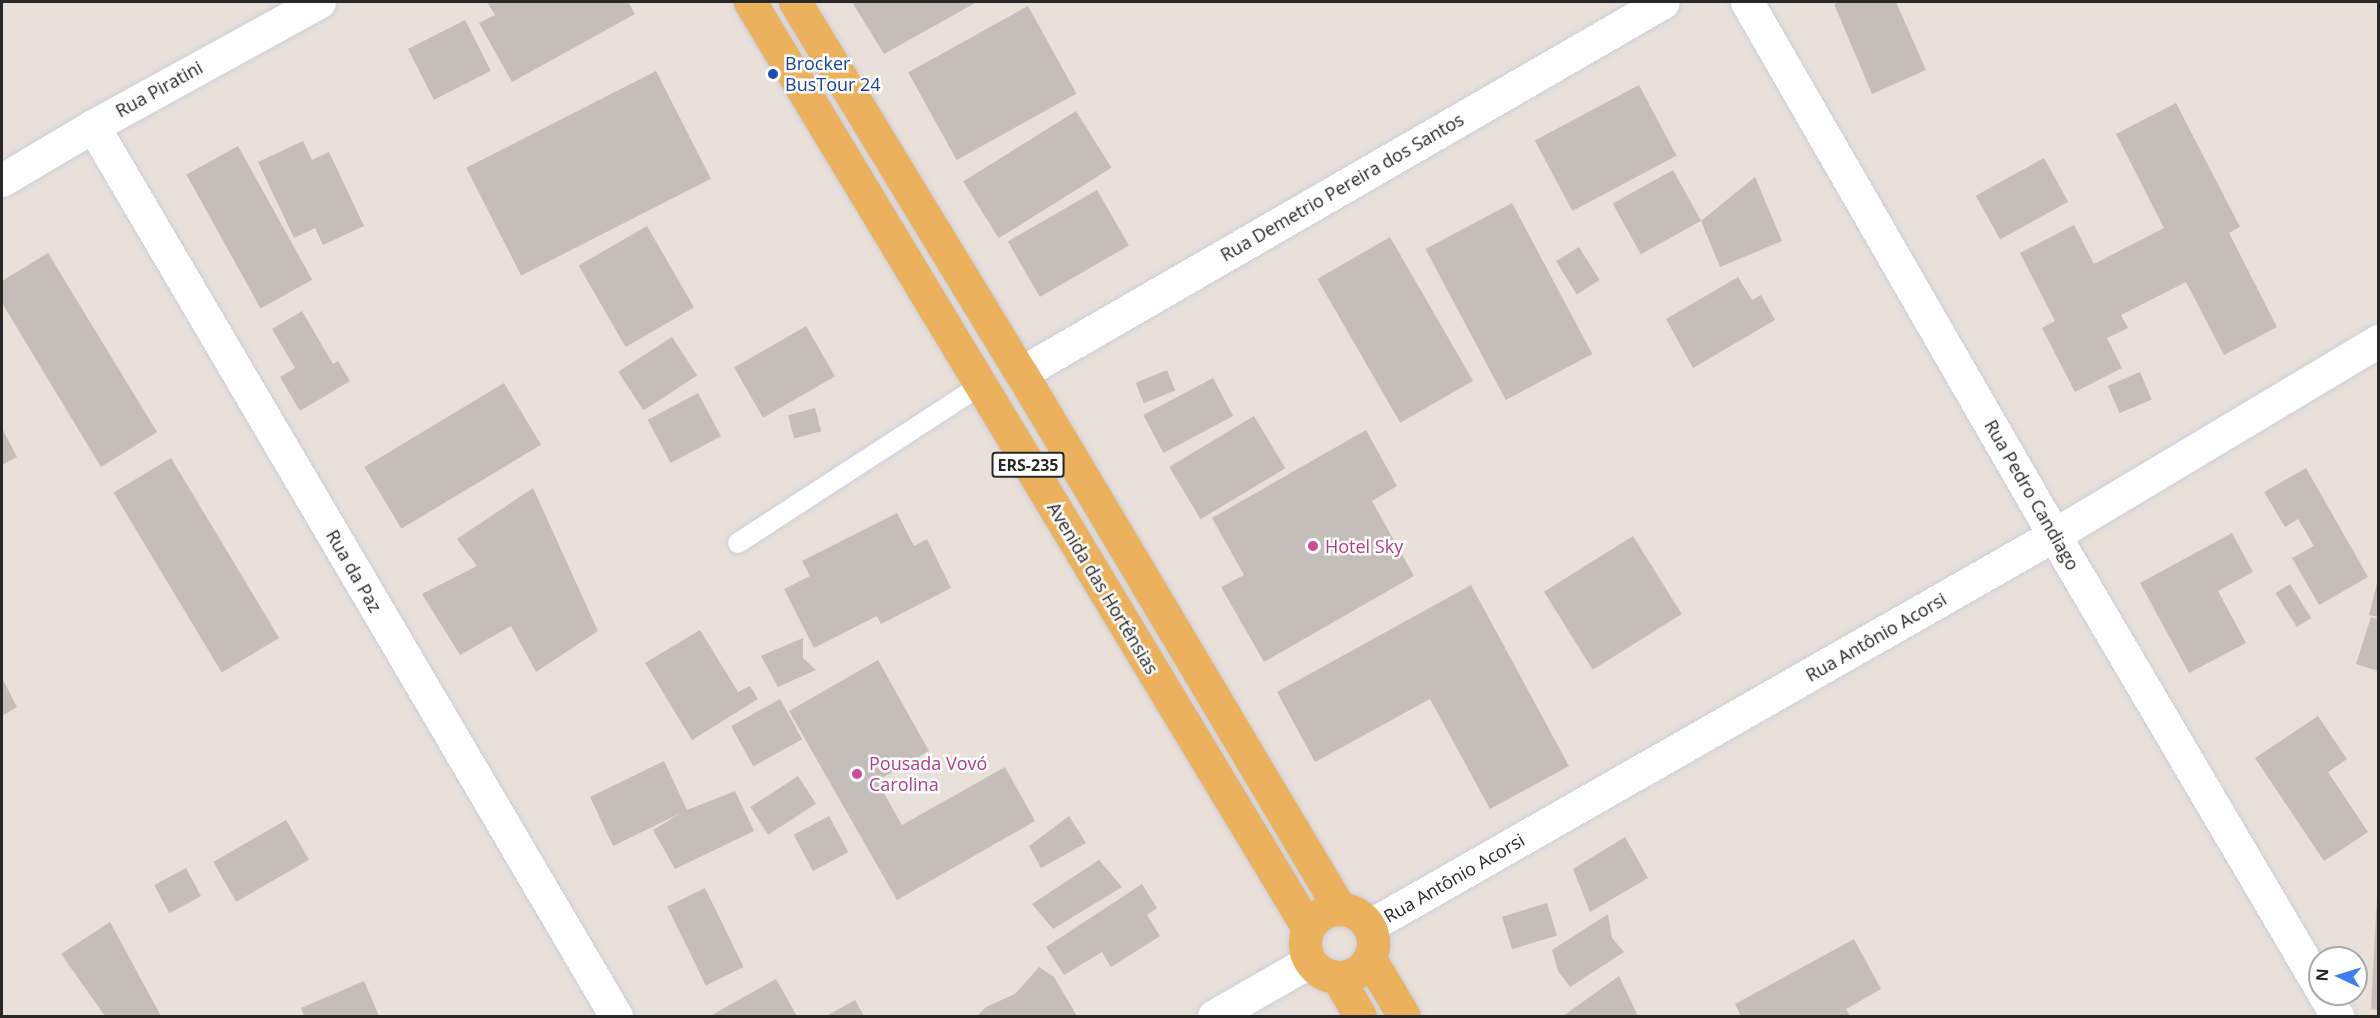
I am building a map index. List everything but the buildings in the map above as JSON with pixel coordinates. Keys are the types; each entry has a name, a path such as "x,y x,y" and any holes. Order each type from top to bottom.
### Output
{"main road":[{"name":"Avenida das Hortênsias","path":"750,2 912,267 980,386 1308,928"},
{"name":"ERS-235","path":"795,2 1021,373 1340,909"},
{"path":"1340,909 1361,917 1369,926 1373,937 1370,959 1357,973 1338,978 1317,970 1310,961 1305,939 1308,928 1321,914 1340,909"},
{"path":"1370,959 1404,1017"},
{"path":"1338,978 1360,1017"}],"street":[{"name":"Rua Piratini","path":"2,180 93,126 319,2"},
{"name":"Rua Demetrio Pereira dos Santos","path":"1021,373 1664,2"},
{"name":"Rua Pedro Candiago","path":"1747,2 2054,535 2308,967"},
{"name":"Rua da Paz","path":"93,126 616,1017"},
{"name":"Rua Antônio Acorsi","path":"1369,926 2054,535 2379,341"},
{"path":"1214,1017 1310,961"}],"lane":[{"path":"738,543 980,386"}],"place":[{"name":"Brocker BusTour 24","path":"773,74"},
{"name":"Hotel Sky","path":"1313,546"},
{"name":"Pousada Vovó Carolina","path":"857,774"}]}
